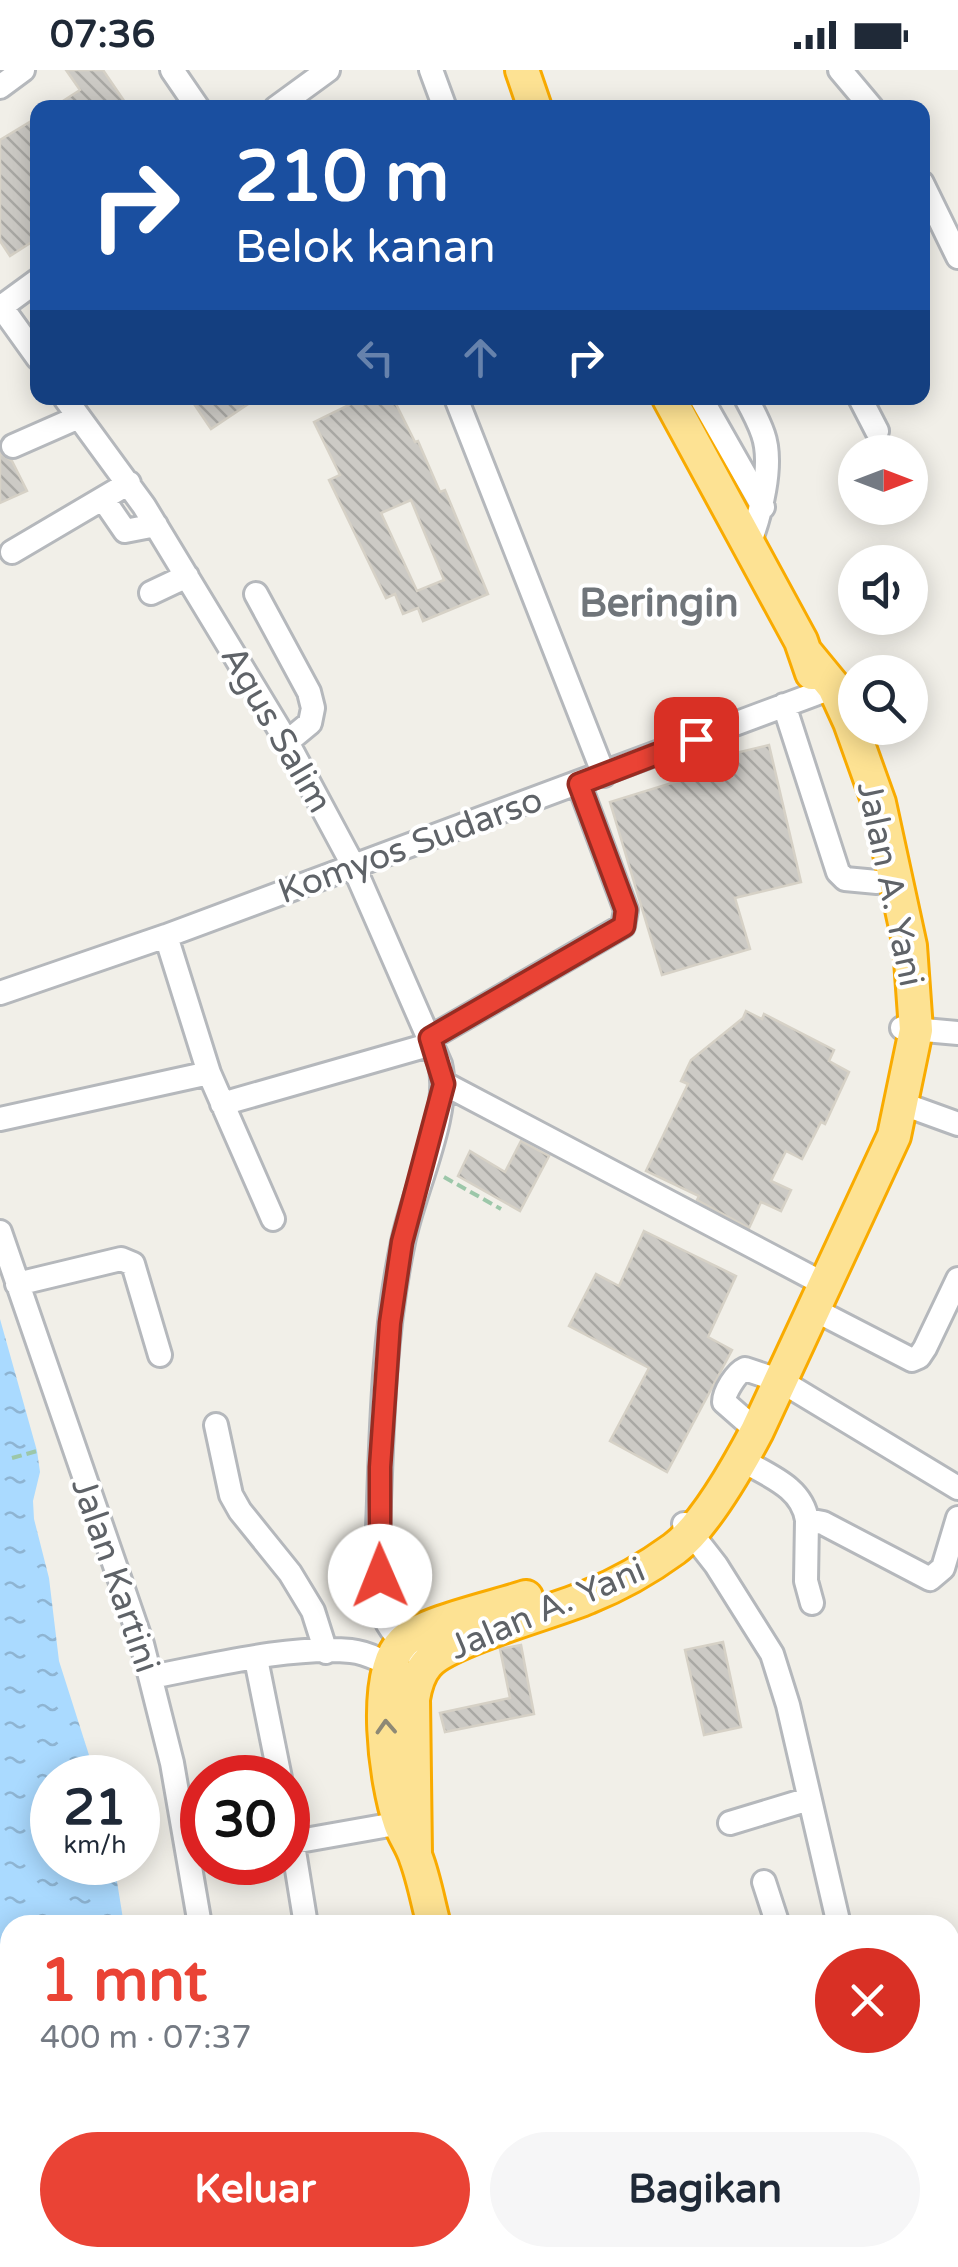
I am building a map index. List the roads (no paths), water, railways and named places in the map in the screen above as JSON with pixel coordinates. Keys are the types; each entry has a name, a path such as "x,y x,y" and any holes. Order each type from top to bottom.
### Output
{"highway":[{"path":"522,70 532,100"},
{"name":"Jalan A. Yani","path":"409,1663 424,1630 595,1572 686,1527 716,1497 749,1445 781,1381 884,1161 903,1104 909,1070 910,946 888,840 859,744 826,690 674,405"},
{"name":"Jalan A. Yani","path":"826,690 878,882 909,1029"},
{"path":"409,1663 384,1716 388,1755 431,1915"}],"street":[{"path":"0,86 23,70"},
{"path":"172,70 193,100"},
{"path":"291,100 328,70"},
{"path":"431,70 442,100"},
{"path":"840,70 865,100"},
{"path":"930,199 958,257"},
{"path":"30,286 0,307 30,347"},
{"name":"Agus Salim","path":"70,405 130,484 288,742 352,865 431,1041 444,1084"},
{"path":"459,405 604,775"},
{"path":"705,405 763,507"},
{"path":"749,405 765,438 763,507 750,545"},
{"path":"864,405 877,432"},
{"path":"13,446 80,418"},
{"path":"12,552 130,484"},
{"path":"103,499 125,531 156,526"},
{"path":"152,592 187,576"},
{"path":"256,594 309,692 313,708 310,723 288,742"},
{"name":"Komyos Sudarso","path":"0,993 166,936 826,690"},
{"path":"784,706 838,872 845,879 878,882"},
{"path":"222,1104 431,1041 624,926 626,910 579,784"},
{"path":"166,936 209,1073 273,1219"},
{"path":"909,1029 958,1033"},
{"path":"0,1119 209,1073"},
{"path":"409,1663 384,1617 378,1542 390,1323 402,1242 444,1084 820,1298 912,1360 925,1348 958,1279"},
{"path":"903,1104 958,1124"},
{"name":"Jalan Kartini","path":"0,1232 151,1678 180,1789"},
{"path":"18,1284 129,1260 134,1264 160,1356"},
{"path":"812,1603 806,1581 805,1506 749,1445 727,1406 724,1396 740,1371 745,1369 781,1381 958,1488"},
{"path":"216,1425 231,1495 298,1586 313,1611 326,1652"},
{"path":"807,1520 823,1523 930,1579 943,1568 958,1518"},
{"path":"686,1527 716,1565 760,1634 779,1673 837,1915"},
{"path":"151,1678 256,1659 326,1652 365,1654 409,1663"},
{"path":"256,1659 275,1755"},
{"path":"730,1823 809,1799"},
{"path":"310,1839 409,1822"},
{"path":"764,1882 775,1915"},
{"name":"Jalan Kartini","path":"198,1885 200,1915"},
{"path":"298,1885 304,1915"}],"water":[{"path":"0,1319 37,1451 40,1472 33,1501 34,1519 49,1578 59,1661 89,1755 30,1755 30,1885 118,1885 122,1915 0,1915"}],"district":[{"name":"Beringin","path":"659,602"}]}
